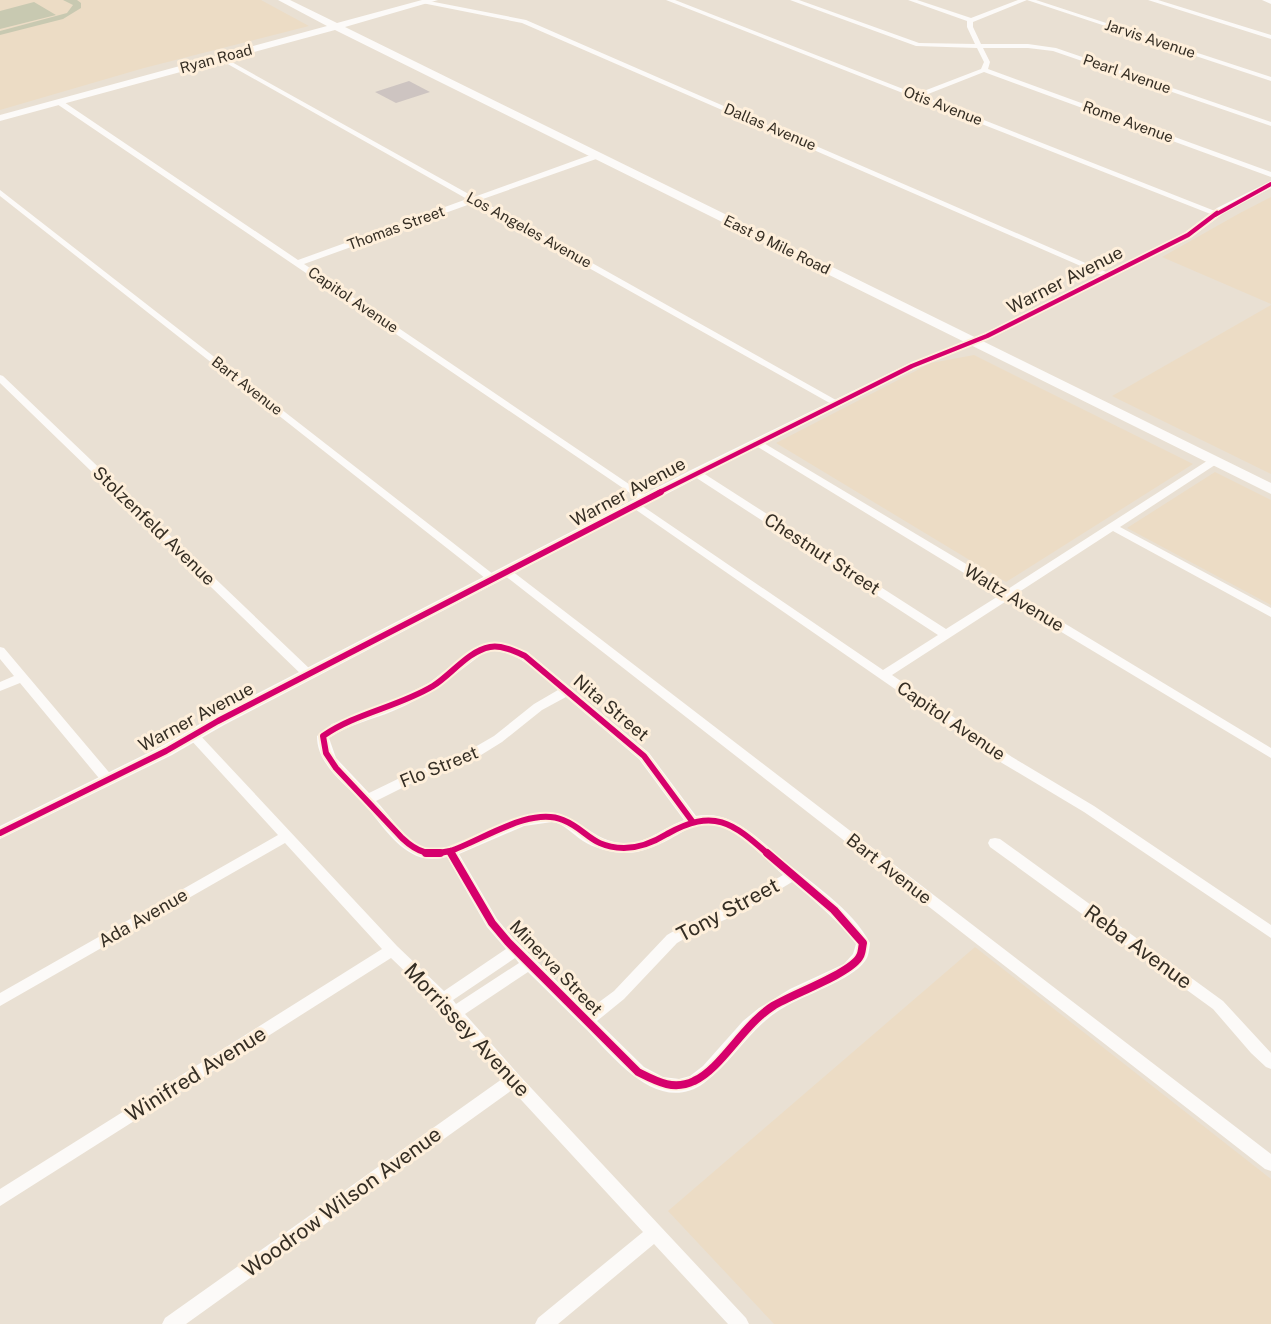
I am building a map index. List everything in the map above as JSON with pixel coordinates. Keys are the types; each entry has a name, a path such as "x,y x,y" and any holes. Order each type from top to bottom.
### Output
{"main road":[{"name":"East 9 Mile Road","path":"283,0 1271,489"},
{"name":"Ryan Road","path":"0,118 428,1"}],"street":[{"name":"Otis Avenue","path":"669,0 1216,213"},
{"path":"793,0 912,43 979,46"},
{"path":"911,0 971,20 1024,0"},
{"name":"Jarvis Avenue","path":"1030,0 1271,79"},
{"path":"1151,0 1271,37"},
{"path":"1264,0 1271,2"},
{"name":"Dallas Avenue","path":"428,1 525,21 1109,275"},
{"path":"917,96 984,70 987,64 970,27 971,20"},
{"name":"Pearl Avenue","path":"979,46 1028,46 1054,49 1271,124"},
{"name":"Los Angeles Avenue","path":"219,57 838,404"},
{"name":"Rome Avenue","path":"984,70 1271,174"},
{"name":"Capitol Avenue","path":"58,102 298,263 1007,760 1097,814 1271,932"},
{"name":"Thomas Street","path":"298,263 596,156"},
{"name":"Warner Avenue","path":"0,833 194,736 218,720 508,573 757,442 912,366 973,341 1188,235 1216,213 1271,184"},
{"name":"Bart Avenue","path":"0,192 494,580"},
{"name":"Stolzenfeld Avenue","path":"0,378 308,674"},
{"name":"Waltz Avenue","path":"757,442 1271,754"},
{"path":"884,675 1214,461"},
{"name":"Chestnut Street","path":"696,473 947,635"},
{"path":"1113,527 1271,613"},
{"name":"Bart Avenue","path":"508,573 1271,1164"},
{"name":"Nita Street","path":"368,799 327,757 323,746 324,736 336,727 389,708 433,686 468,657 490,647 503,647 525,656 644,756 692,821"},
{"path":"0,651 108,780"},
{"path":"0,687 22,677"},
{"name":"Flo Street","path":"368,799 411,778 468,758 492,743 538,707 567,691"},
{"name":"Morrissey Avenue","path":"194,736 392,950 443,999 513,1080 740,1324"},
{"path":"368,799 407,844 427,854 450,851 530,819 562,819 598,843 631,848 650,843 692,821 717,820 731,826 793,875"},
{"name":"Ada Avenue","path":"0,1000 287,836"},
{"name":"Reba Avenue","path":"995,843 1218,1005 1232,1018 1251,1045 1271,1062"},
{"name":"Minerva Street","path":"450,851 492,922 516,950 638,1072 652,1082 668,1088 691,1083 710,1071 748,1024 766,1010 849,968 860,957 863,943 852,928 793,875"},
{"name":"Tony Street","path":"587,1020 620,995 672,939 699,924 738,908 793,875"},
{"name":"Winifred Avenue","path":"0,1198 392,950"},
{"name":"Minerva Street","path":"443,999 516,950"},
{"name":"Minerva Street","path":"455,1012 529,964"},
{"name":"Woodrow Wilson Avenue","path":"171,1324 513,1080"},
{"path":"544,1324 655,1233"}],"shaded area":[{"path":"0,0 261,0 309,26 144,68 0,110"},
{"path":"1271,197 1271,304 1162,257 1240,213"},
{"path":"1271,305 1271,474 1112,396"},
{"path":"974,355 1193,464 1006,582 776,443 931,363"},
{"path":"1215,472 1271,500 1271,605 1127,528"},
{"path":"975,947 1271,1179 1271,1324 774,1324 668,1211"}],"green space":[{"path":"63,0 77,0 81,3 81,8 63,19 0,35 0,31 67,13 73,5"},
{"path":"34,2 56,15 0,29 0,11"}],"building":[{"path":"409,81 430,92 396,103 375,92"}],"cycle path":[{"path":"0,833 166,751 218,721 696,473 912,366 987,336 1188,235 1221,210 1271,184"},
{"path":"450,851 492,923 508,942 638,1072 660,1084 679,1086 695,1081 709,1070 749,1025 764,1012 849,968 860,957 863,943 834,910 743,833 727,824 707,819 685,825 642,846 625,848 597,842 563,819 537,818 522,821 451,851 437,854 421,852 402,838 336,768 326,753 323,736 336,727 389,708 433,686 478,651 490,647 503,647 525,656 644,756 692,821"}]}
